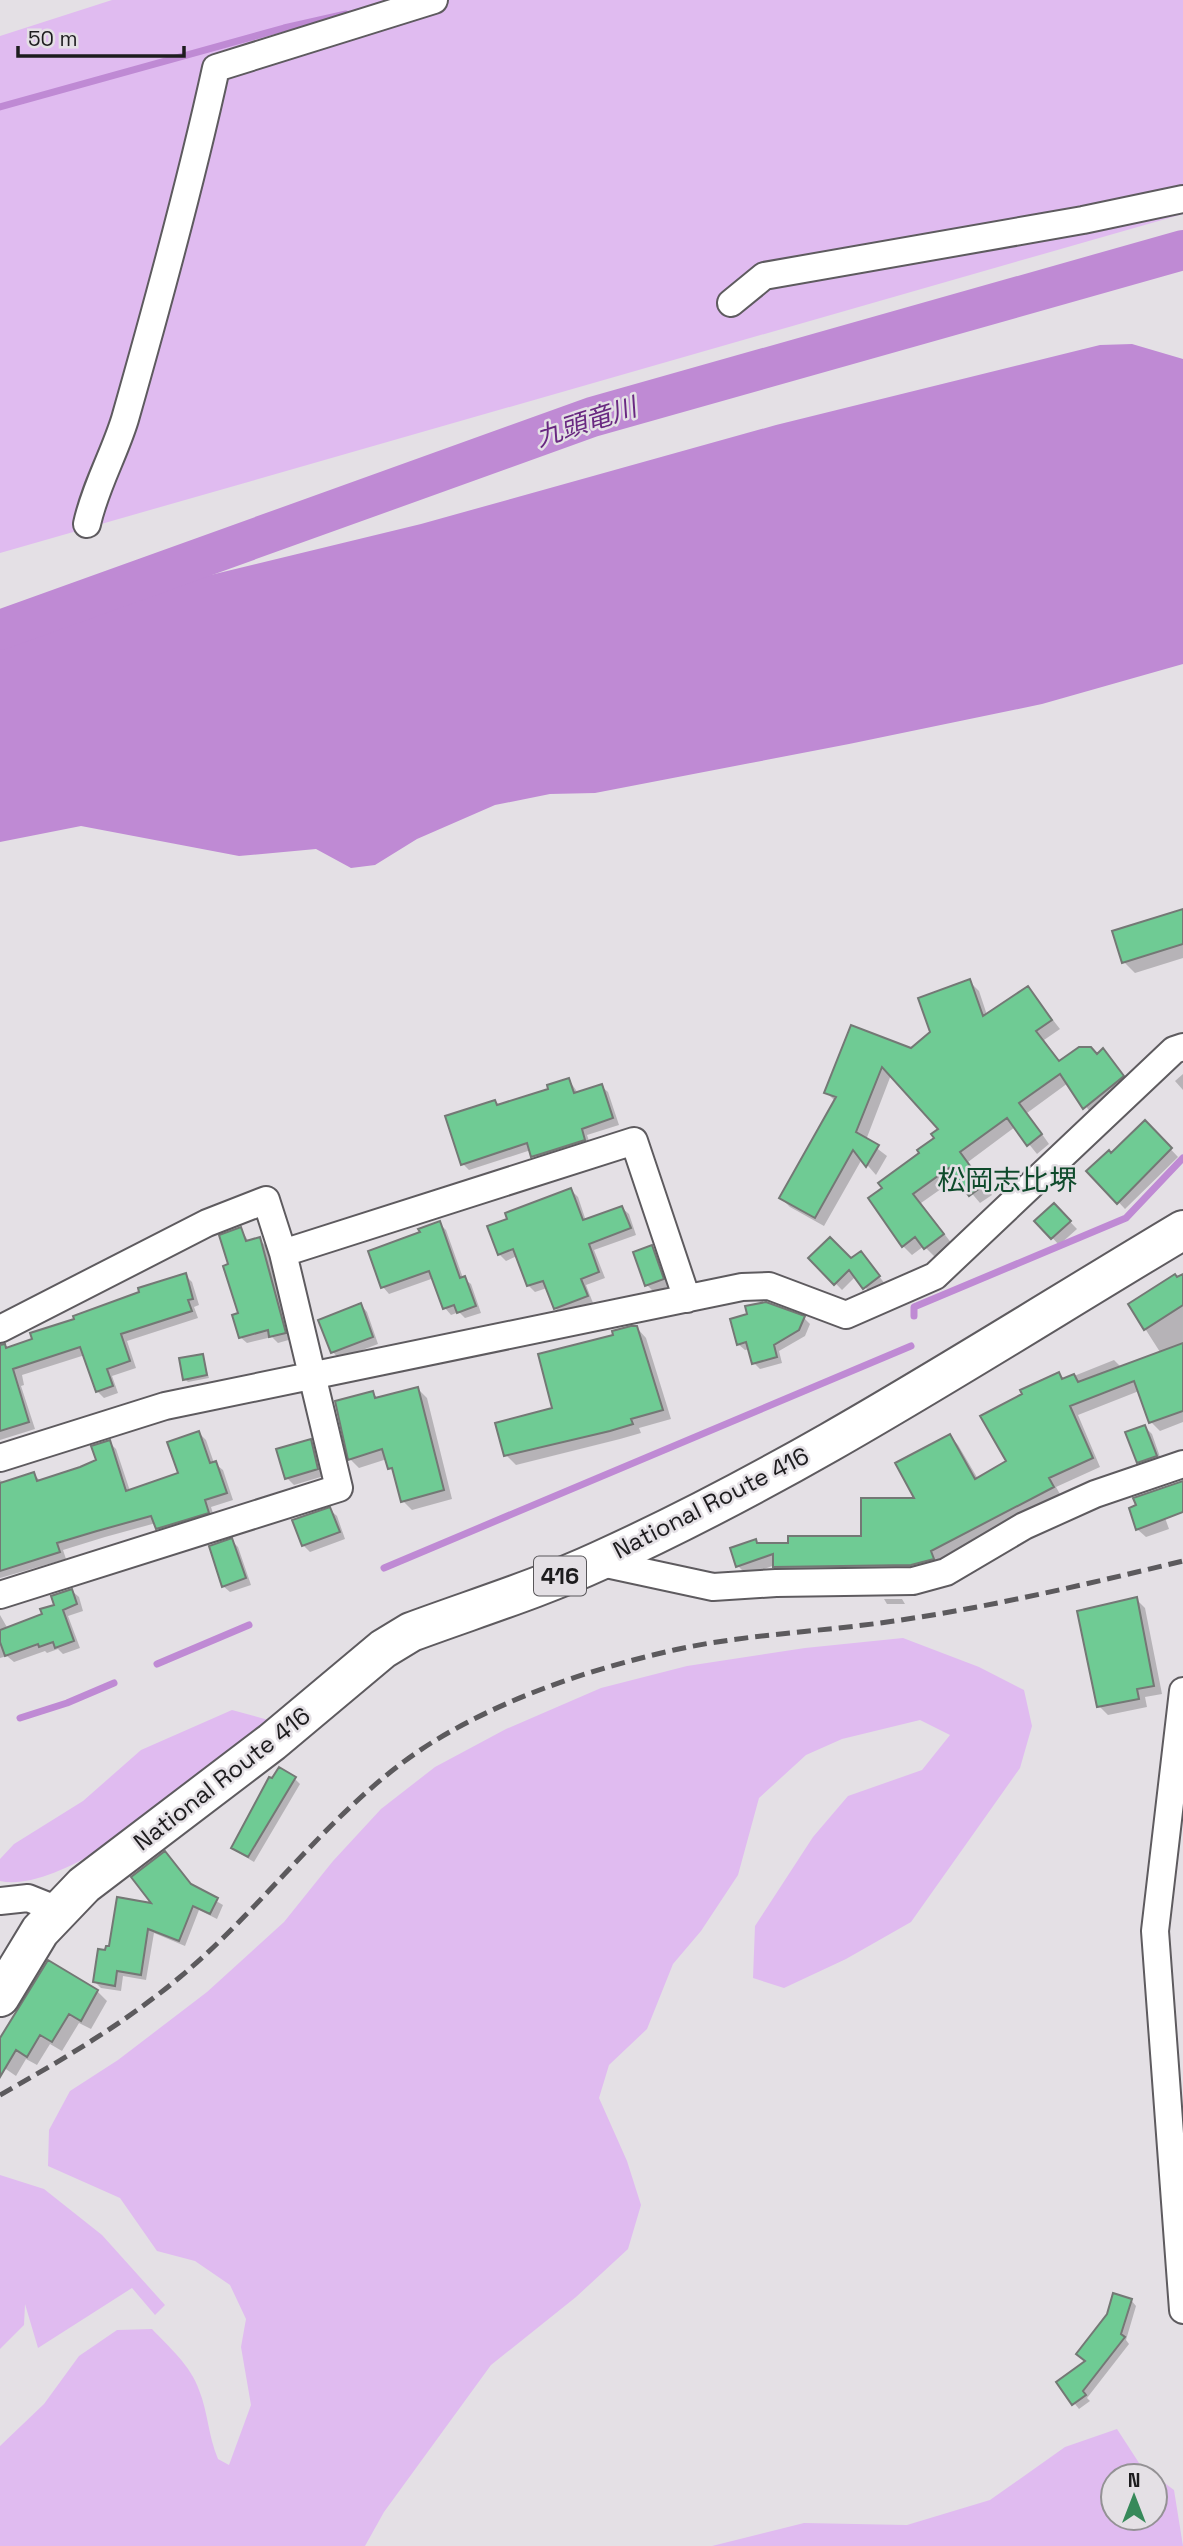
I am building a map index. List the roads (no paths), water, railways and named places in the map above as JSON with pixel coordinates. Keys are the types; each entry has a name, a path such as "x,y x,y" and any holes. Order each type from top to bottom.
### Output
{"highway":[{"name":"National Route 416","path":"0,1997 40,1931 84,1885 272,1742 383,1649 411,1632 597,1562 714,1505 819,1448 1183,1230"}],"street":[{"path":"87,524 94,493 122,428 181,227 216,68 434,0"},
{"path":"731,303 764,276 1057,225 1183,199"},
{"path":"0,1458 165,1406 743,1287 769,1286 846,1315 935,1276 1174,1050 1183,1047"},
{"path":"283,1253 634,1141 687,1298"},
{"path":"0,1329 207,1223 266,1200 283,1253 339,1488 0,1595"},
{"path":"597,1562 713,1587 776,1583 913,1581 946,1572 1024,1526 1077,1502 1183,1464"},
{"path":"1183,1691 1155,1931 1183,2310"},
{"path":"0,1901 28,1898 58,1910"}],"waterway":[{"path":"0,107 284,28 346,14"},
{"name":"九頭竜川","path":"0,630 592,417 1183,250"},
{"path":"914,1316 914,1307 1126,1218 1183,1158"},
{"path":"384,1568 911,1346"},
{"path":"157,1664 249,1625"},
{"path":"20,1718 67,1703 114,1683"}],"railway":[{"path":"0,2095 93,2040 159,1994 212,1948 366,1792 436,1740 492,1710 581,1675 674,1650 728,1640 867,1625 967,1609 1183,1561"}],"district":[{"name":"松岡志比堺","path":"1007,1180"}]}
